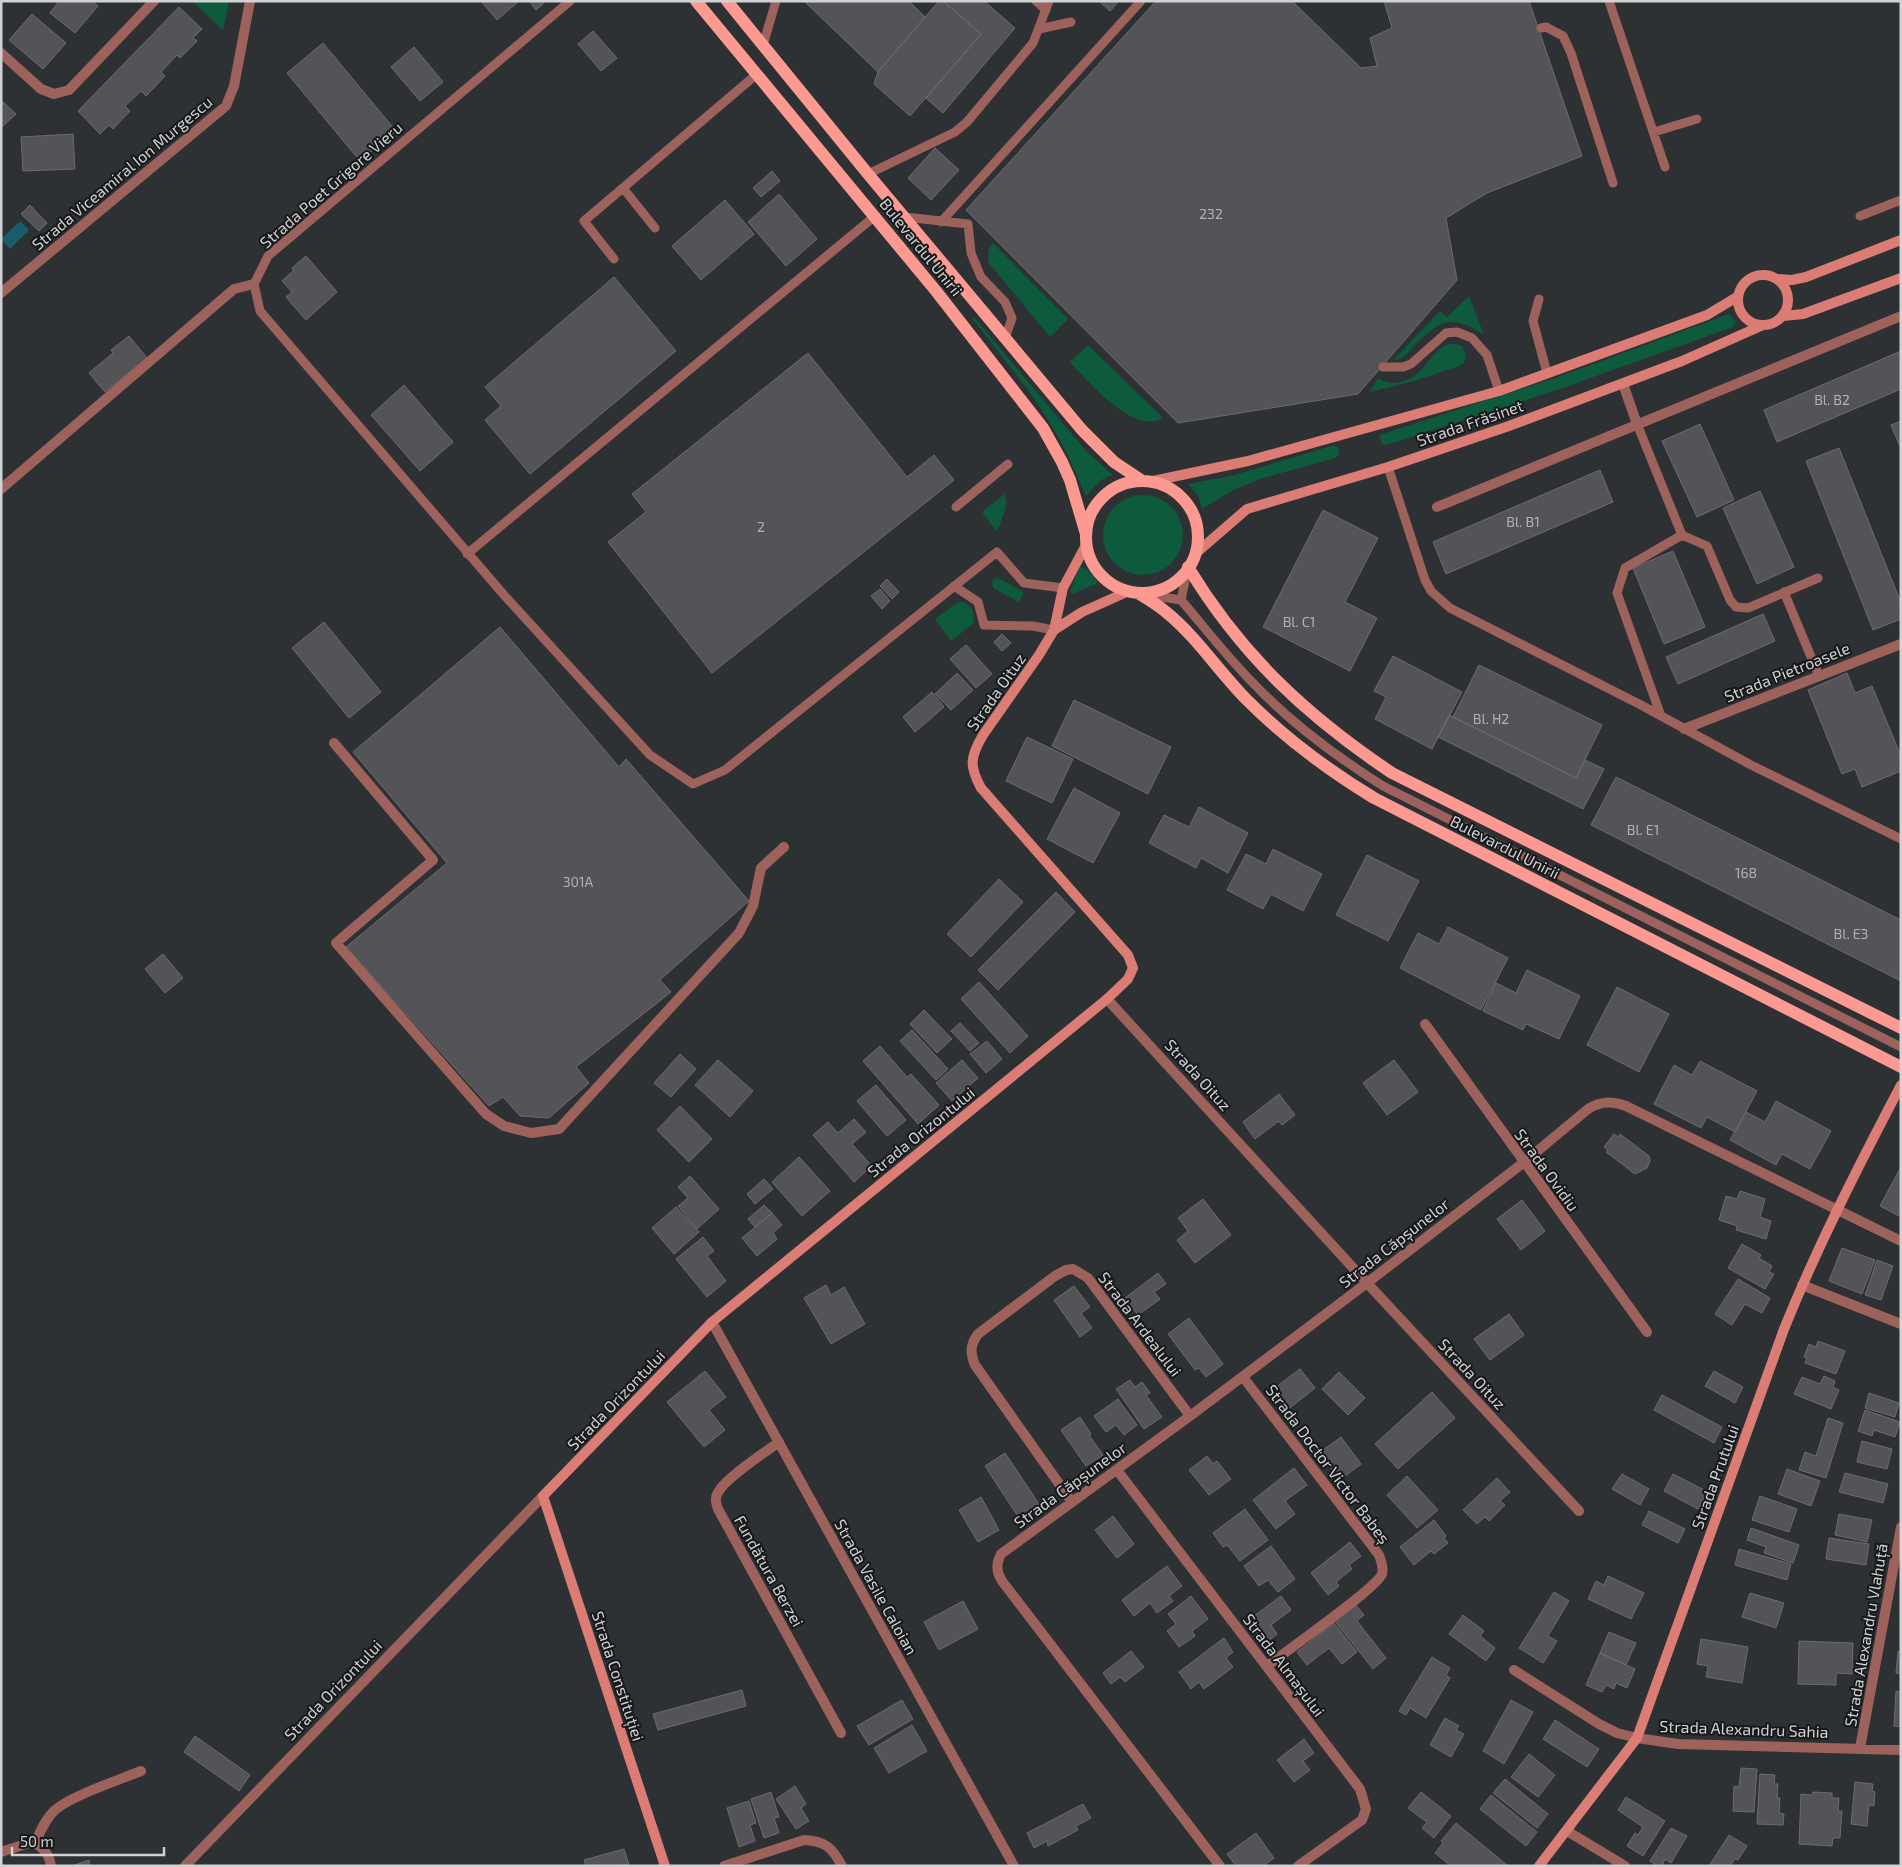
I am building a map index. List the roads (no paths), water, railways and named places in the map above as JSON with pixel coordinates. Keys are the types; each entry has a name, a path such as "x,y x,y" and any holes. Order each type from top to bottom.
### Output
{"main road":[{"name":"Bulevardul Unirii","path":"696,1 875,216 1043,428 1065,468 1086,540"},
{"name":"Bulevardul Unirii","path":"727,1 868,174 1082,430 1114,462 1147,481"},
{"path":"1147,481 1170,488 1182,498 1191,510 1196,524 1198,540 1195,554 1179,578 1166,587 1153,592 1134,592 1109,582 1094,566 1086,540 1091,513 1103,496 1120,484 1147,481"},
{"name":"Bulevardul Unirii","path":"1188,567 1223,621 1269,674 1301,706 1327,727 1392,773 1901,1028"},
{"name":"Bulevardul Unirii","path":"1134,592 1167,613 1181,626 1245,698 1279,731 1339,777 1367,794 1901,1067"}],"street":[{"path":"1,53 41,89 54,94 69,90 154,1"},
{"name":"Strada Viceamiral Ion Murgescu","path":"1,293 226,106 234,86 250,1"},
{"path":"1777,278 1783,284 1788,300 1783,316 1770,325 1761,326 1746,319 1741,313 1737,297 1745,281 1752,277 1760,274 1792,280 1806,277 1901,240"},
{"path":"1783,316 1803,314 1901,278"},
{"path":"1,489 234,289 254,284"},
{"name":"Strada Frăsinet","path":"1147,481 1248,462 1499,391 1707,316 1737,297"},
{"path":"1437,507 1901,316"},
{"name":"Strada Frăsinet","path":"1195,554 1247,509 1388,467 1509,426 1682,361 1761,326"},
{"path":"1623,384 1637,424"},
{"name":"Strada Oituz","path":"1086,540 1063,588 1054,630 1039,655 983,735 975,750 972,762 974,774 980,788 1128,955 1133,968 1128,979 1108,999 1367,1283 1580,1511"},
{"name":"Strada Oituz","path":"1054,630 1082,612 1134,592"},
{"name":"Strada Pietroasele","path":"1684,729 1901,644"},
{"path":"334,743 433,860 336,943 486,1114 504,1126 531,1133 559,1129 739,933 753,906 761,868 784,847"},
{"name":"Strada Orizontului","path":"186,1866 712,1322 1108,999"},
{"name":"Strada Ovidiu","path":"1425,1024 1523,1163 1647,1332"},
{"name":"Strada Prutului","path":"1539,1866 1637,1738 1784,1329 1836,1210 1901,1085"},
{"name":"Strada Căpșunelor","path":"1220,1866 1002,1581 997,1572 997,1563 1001,1554 1243,1377 1523,1163 1597,1103 1607,1101 1626,1106 1901,1241"},
{"name":"Strada Ardealului","path":"1072,1502 975,1365 971,1356 971,1348 978,1334 1055,1276 1066,1270 1073,1269 1088,1278 1190,1416"},
{"path":"1802,1285 1901,1324"},
{"name":"Strada Vasile Caloian","path":"712,1322 1014,1866"},
{"name":"Strada Doctor Victor Babeș","path":"1243,1377 1379,1555 1383,1566 1382,1574 1367,1590 1266,1666"},
{"name":"Fundătura Berzei","path":"779,1442 726,1483 718,1491 715,1500 718,1509 841,1733"},
{"name":"Strada Almașului","path":"1117,1470 1360,1789 1366,1809 1362,1820 1298,1866"},
{"name":"Strada Constituției","path":"543,1496 665,1866"},
{"name":"Strada Alexandru Vlahuță","path":"1860,1748 1901,1527"},
{"name":"Strada Alexandru Sahia","path":"1514,1670 1599,1724 1617,1733 1637,1738 1678,1744 1901,1750"},
{"path":"35,1843 55,1810 74,1799 141,1771"},
{"path":"1568,1830 1625,1866"},
{"path":"724,1866 804,1840 816,1840 827,1845 842,1866"},
{"path":"1,1852 29,1843 35,1843 49,1855 50,1866"}],"lane":[{"name":"Strada Poet Grigore Vieru","path":"254,284 268,256 570,1"},
{"path":"763,45 776,1"},
{"path":"868,174 955,132 966,122 1033,43 1047,6 1036,1"},
{"path":"941,222 1141,1"},
{"path":"1609,1 1665,166"},
{"path":"1039,29 1071,22"},
{"path":"1541,28 1546,27 1564,36 1613,183"},
{"path":"614,259 584,221 757,74"},
{"path":"1654,132 1697,119"},
{"path":"623,188 655,228"},
{"path":"1860,216 1901,200"},
{"path":"468,554 875,216"},
{"path":"905,217 968,224 971,252 981,277 1005,302 1012,318 1005,338"},
{"path":"254,284 260,311 468,554 650,756 692,784 725,770 996,552 1024,583 1063,588"},
{"path":"1539,298 1533,321 1547,373"},
{"path":"1383,367 1403,367 1411,364 1446,333 1458,332 1472,338 1487,355 1499,391"},
{"path":"1637,424 1682,535 1707,546 1730,600 1736,607 1748,608 1818,578"},
{"path":"956,507 1008,464"},
{"path":"1388,467 1424,580 1432,591 1450,608 1662,716 1751,765 1901,839"},
{"path":"1662,716 1617,593 1625,568 1682,535"},
{"path":"1181,600 1188,567"},
{"path":"954,586 978,602 984,625 1033,626 1054,630"},
{"path":"1134,592 1181,600 1254,684 1317,740 1348,764 1376,782 1901,1047"},
{"path":"1784,592 1819,676"}],"water":[{"path":"20,221 29,230 10,249 1,239"}]}
